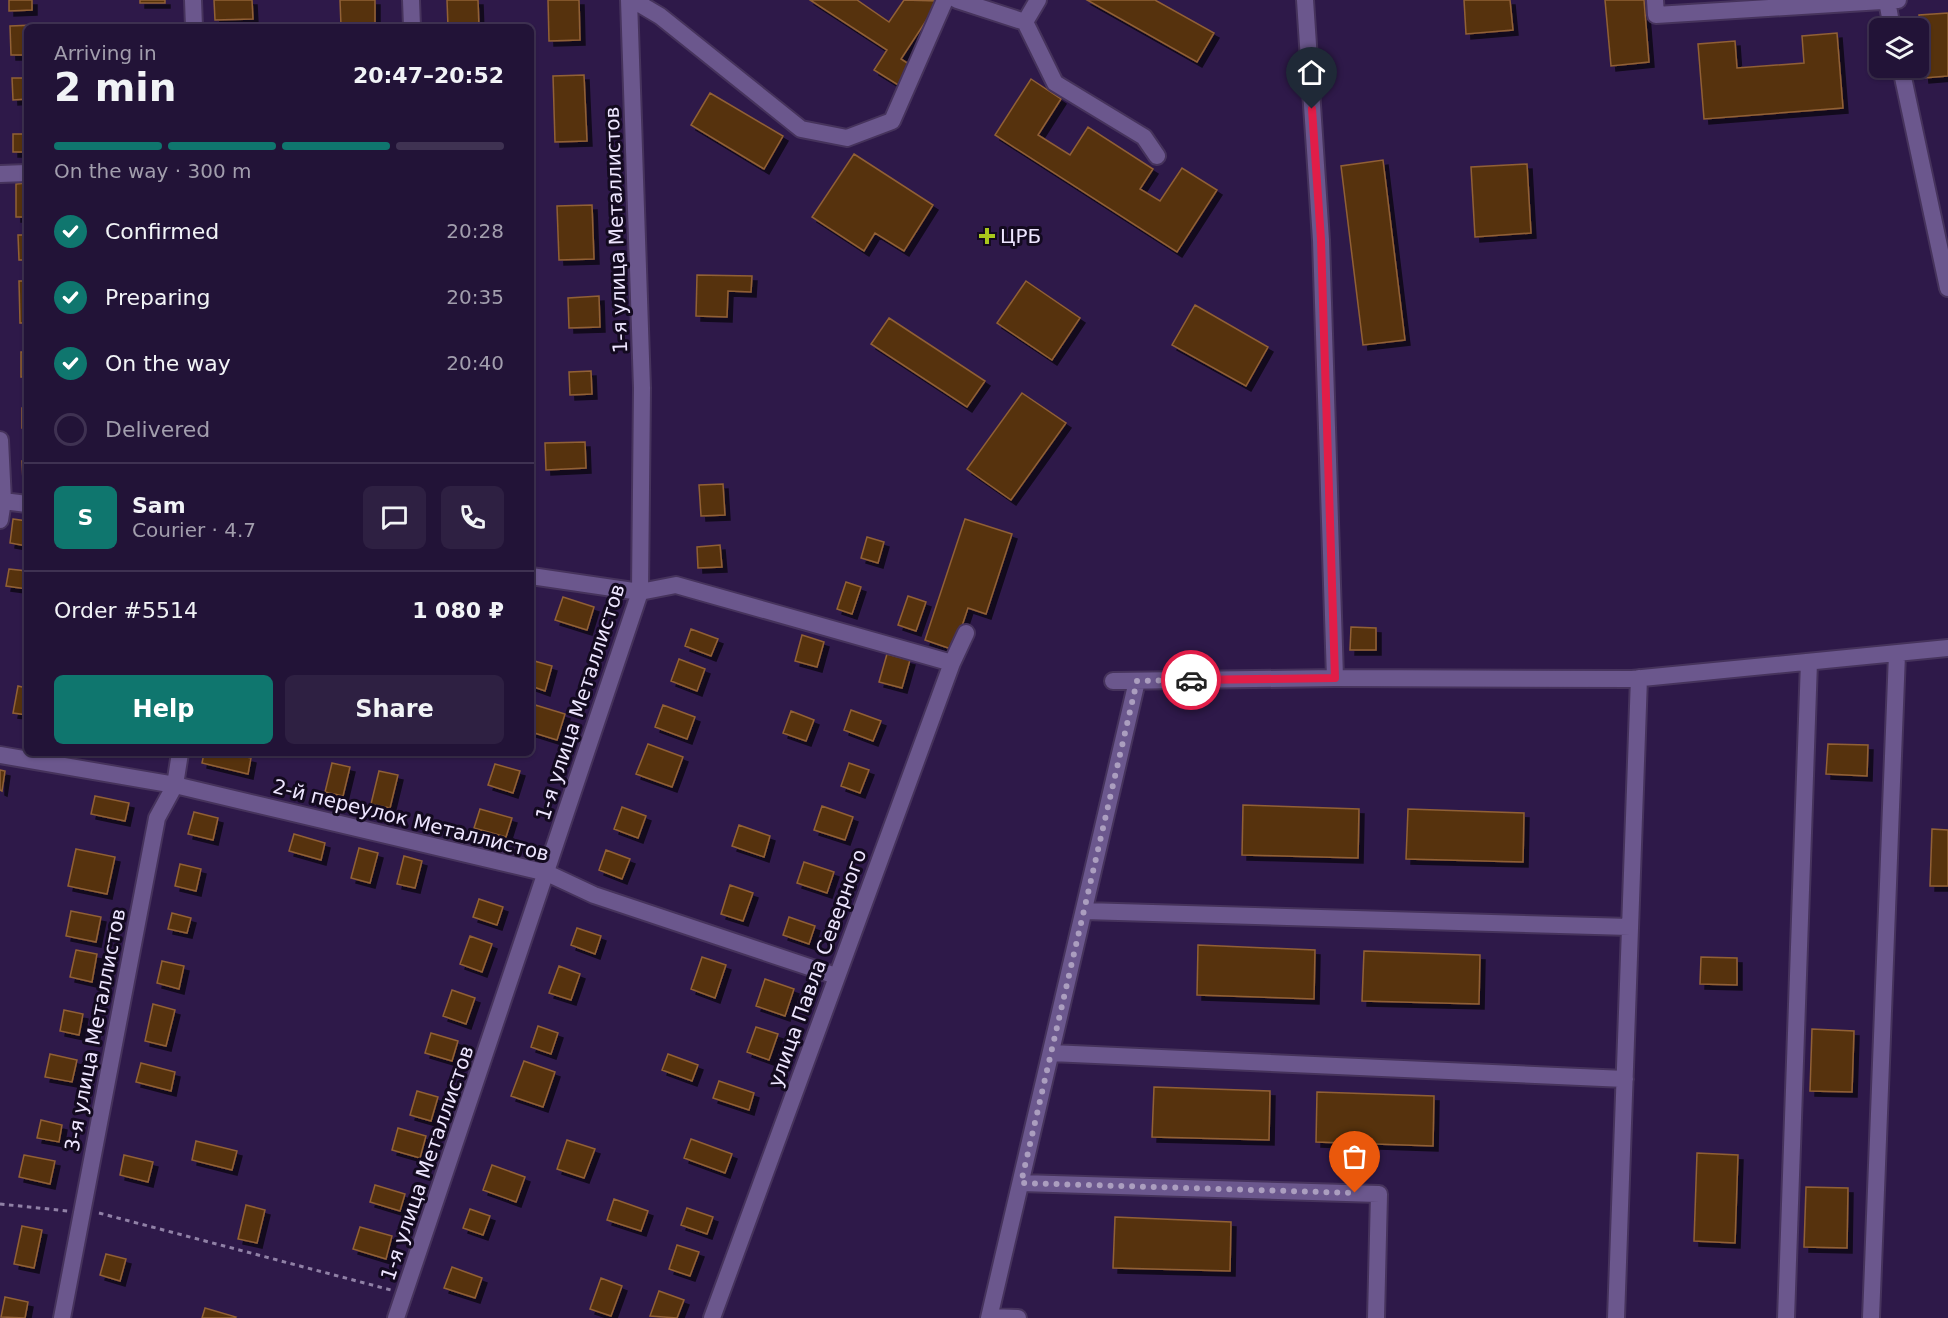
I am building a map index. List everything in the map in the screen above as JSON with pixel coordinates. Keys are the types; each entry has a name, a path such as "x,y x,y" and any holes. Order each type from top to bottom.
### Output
{"street":[{"path":"193,0 194,24"},
{"path":"411,0 412,24"},
{"path":"631,0 660,16 801,129 847,138 892,121 945,0"},
{"name":"1-я улица Металлистов","path":"396,1318 640,592 642,388 631,0"},
{"path":"957,0 1025,22 1055,83 1144,137 1157,156"},
{"path":"1025,22 1038,0"},
{"path":"1305,0 1321,240 1335,678"},
{"path":"1655,0 1656,15 1892,1 1892,18"},
{"path":"1903,78 1948,288"},
{"path":"0,174 24,173"},
{"path":"0,440 3,501 0,520"},
{"path":"3,501 24,504"},
{"path":"534,576 640,592 676,585 952,663"},
{"name":"улица Павла Северного","path":"711,1318 952,663 966,633"},
{"path":"1113,681 1639,678 1948,648"},
{"path":"1871,1318 1897,654"},
{"path":"1786,1318 1809,662"},
{"path":"1616,1318 1639,678"},
{"path":"1018,1318 990,1317 1137,681"},
{"name":"2-й переулок Металлистов","path":"0,755 175,785 547,873 594,895 836,976"},
{"name":"3-я улица Металлистов","path":"62,1318 158,818 175,785 180,756"},
{"path":"1084,911 1630,927"},
{"path":"1051,1053 1624,1079"},
{"path":"1021,1183 1379,1194 1376,1318"}],"path":[{"path":"0,1204 101,1213 404,1294"}],"building":[{"path":"9,0 32,0 32,10 9,11"},
{"path":"140,0 165,0 165,3 140,3"},
{"path":"214,0 252,0 253,19 215,20"},
{"path":"340,0 375,0 375,24 341,24"},
{"path":"447,0 478,0 479,24 448,24"},
{"path":"548,0 579,0 580,40 549,41"},
{"path":"810,0 857,0 889,22 904,0 939,1 901,59 915,68 903,88 874,70 887,50"},
{"path":"1087,0 1155,0 1214,33 1197,62"},
{"path":"1464,0 1510,0 1513,30 1466,34"},
{"path":"1605,0 1644,0 1649,62 1611,66"},
{"path":"1948,13 1948,76 1929,78 1929,18 1919,18 1919,15"},
{"path":"24,25 24,55 11,55 10,26"},
{"path":"1837,33 1843,108 1704,119 1698,44 1735,41 1737,68 1804,63 1802,36"},
{"path":"584,75 587,141 555,142 553,76"},
{"path":"12,78 24,78 24,99 13,100"},
{"path":"1031,79 1061,99 1038,135 1070,155 1088,127 1153,169 1140,189 1160,201 1182,168 1217,190 1177,252 995,135"},
{"path":"710,93 783,136 764,169 691,125"},
{"path":"13,134 24,134 24,152 13,152"},
{"path":"854,154 933,205 904,251 875,233 864,251 812,217"},
{"path":"1383,160 1405,340 1363,345 1341,166"},
{"path":"1527,164 1531,233 1475,237 1471,167"},
{"path":"24,183 24,217 16,217 16,184"},
{"path":"592,205 594,259 559,260 557,206"},
{"path":"18,235 24,235 24,260 19,260"},
{"path":"697,275 752,276 751,292 728,291 727,317 696,316"},
{"path":"19,281 24,281 24,323 20,323"},
{"path":"1026,281 1080,318 1052,360 997,323"},
{"path":"599,296 600,327 569,328 568,298"},
{"path":"1195,305 1268,347 1246,386 1172,345"},
{"path":"889,318 985,381 967,407 871,344"},
{"path":"21,352 24,352 24,377 21,377"},
{"path":"591,371 592,394 570,395 569,372"},
{"path":"1022,393 1066,423 1011,500 967,469"},
{"path":"22,408 24,408 24,428 22,428"},
{"path":"585,442 586,468 546,470 545,443"},
{"path":"22,461 24,461 24,481"},
{"path":"723,484 725,515 701,516 699,485"},
{"path":"13,519 24,521 24,545 10,543"},
{"path":"965,519 1012,534 986,614 968,608 954,650 925,640"},
{"path":"867,537 884,542 878,563 861,558"},
{"path":"720,545 722,567 698,568 697,547"},
{"path":"9,569 24,571 24,589 6,586"},
{"path":"846,582 861,587 852,614 837,609"},
{"path":"908,596 926,602 916,631 898,625"},
{"path":"563,597 594,607 587,630 555,620"},
{"path":"1351,627 1376,628 1376,650 1350,650"},
{"path":"691,629 718,639 711,656 685,646"},
{"path":"802,635 824,642 817,667 795,661"},
{"path":"887,654 910,660 902,688 879,682"},
{"path":"679,659 705,669 697,691 671,681"},
{"path":"534,661 552,666 545,691 534,687"},
{"path":"18,686 24,687 24,715 13,713"},
{"path":"534,705 565,714 557,740 534,733"},
{"path":"663,705 695,717 687,739 655,727"},
{"path":"851,710 881,721 873,741 844,730"},
{"path":"791,711 814,720 806,741 783,733"},
{"path":"648,744 683,757 672,787 636,774"},
{"path":"1828,744 1868,745 1867,776 1826,774"},
{"path":"203,756 251,758 248,774 202,763"},
{"path":"332,763 350,767 343,796 325,792"},
{"path":"849,763 869,770 860,793 841,786"},
{"path":"495,764 520,771 513,793 488,785"},
{"path":"0,770 5,771 2,791 0,790"},
{"path":"379,771 398,775 390,808 371,804"},
{"path":"95,796 129,803 125,821 91,814"},
{"path":"1243,805 1359,809 1358,858 1242,855"},
{"path":"822,806 853,817 845,840 814,830"},
{"path":"622,807 646,816 638,838 614,829"},
{"path":"480,809 512,818 506,837 474,828"},
{"path":"1408,809 1524,813 1523,862 1406,859"},
{"path":"194,812 218,818 213,840 188,834"},
{"path":"739,825 770,836 764,857 732,846"},
{"path":"1932,829 1948,830 1948,886 1930,886"},
{"path":"294,834 325,843 321,860 289,851"},
{"path":"359,848 378,853 370,883 351,878"},
{"path":"76,849 115,857 107,894 68,886"},
{"path":"606,850 630,859 622,879 599,870"},
{"path":"404,856 422,861 415,888 397,884"},
{"path":"804,862 834,872 827,893 797,883"},
{"path":"180,864 201,869 196,891 175,886"},
{"path":"730,885 753,893 743,921 721,914"},
{"path":"479,899 503,907 497,925 473,917"},
{"path":"71,911 101,917 96,942 66,936"},
{"path":"172,913 191,918 187,933 168,929"},
{"path":"789,917 815,926 809,944 783,935"},
{"path":"577,928 601,936 595,954 571,945"},
{"path":"470,936 492,944 482,972 460,964"},
{"path":"1198,945 1315,950 1314,999 1197,995"},
{"path":"76,950 97,954 92,982 70,977"},
{"path":"1364,951 1480,955 1479,1004 1362,1001"},
{"path":"702,957 726,965 715,998 691,989"},
{"path":"1701,957 1737,958 1737,985 1700,984"},
{"path":"162,961 184,966 179,989 157,983"},
{"path":"559,966 580,974 571,1000 549,993"},
{"path":"765,979 794,989 785,1016 756,1006"},
{"path":"452,990 475,998 466,1024 443,1016"},
{"path":"153,1004 175,1010 166,1046 145,1041"},
{"path":"64,1010 83,1014 79,1035 60,1031"},
{"path":"538,1026 558,1033 551,1054 531,1047"},
{"path":"756,1027 778,1034 769,1060 747,1052"},
{"path":"1812,1029 1854,1031 1852,1092 1810,1091"},
{"path":"431,1033 458,1041 452,1061 425,1053"},
{"path":"50,1054 77,1060 72,1082 45,1077"},
{"path":"668,1054 698,1065 692,1081 662,1070"},
{"path":"524,1061 555,1072 543,1107 511,1096"},
{"path":"141,1063 175,1072 171,1091 136,1082"},
{"path":"719,1081 754,1093 749,1110 713,1098"},
{"path":"1154,1087 1270,1091 1269,1140 1152,1137"},
{"path":"417,1091 438,1097 431,1121 410,1115"},
{"path":"1317,1092 1434,1096 1433,1146 1316,1142"},
{"path":"41,1120 62,1125 59,1142 37,1138"},
{"path":"398,1128 426,1136 420,1158 392,1150"},
{"path":"691,1139 732,1154 725,1173 684,1158"},
{"path":"567,1140 595,1149 584,1178 557,1169"},
{"path":"196,1141 237,1151 232,1170 192,1160"},
{"path":"1697,1153 1738,1155 1735,1243 1694,1241"},
{"path":"24,1155 55,1161 50,1184 19,1177"},
{"path":"124,1155 153,1162 148,1182 120,1175"},
{"path":"492,1165 525,1177 516,1202 483,1190"},
{"path":"375,1185 405,1194 400,1211 370,1202"},
{"path":"1806,1187 1848,1188 1847,1248 1804,1247"},
{"path":"614,1199 648,1211 641,1231 607,1220"},
{"path":"246,1205 265,1210 257,1243 238,1239"},
{"path":"687,1208 713,1217 707,1234 681,1225"},
{"path":"470,1209 490,1216 483,1235 463,1228"},
{"path":"1115,1217 1231,1222 1230,1271 1113,1268"},
{"path":"22,1226 42,1230 34,1268 14,1264"},
{"path":"360,1227 392,1236 386,1259 353,1249"},
{"path":"677,1245 699,1252 690,1276 669,1269"},
{"path":"106,1254 126,1259 120,1281 100,1275"},
{"path":"452,1267 482,1278 475,1298 444,1288"},
{"path":"601,1278 622,1286 611,1316 590,1309"},
{"path":"659,1291 684,1300 677,1318 650,1316"},
{"path":"5,1297 28,1302 25,1318 1,1317"},
{"path":"205,1308 236,1317 202,1318"}],"way so far":[{"path":"1191,680 1137,681 1021,1183 1355,1193"}],"place":[{"name":"ЦРБ","path":"987,236"}],"route":[{"path":"1191,680 1335,678 1321,240 1312,109"}]}
